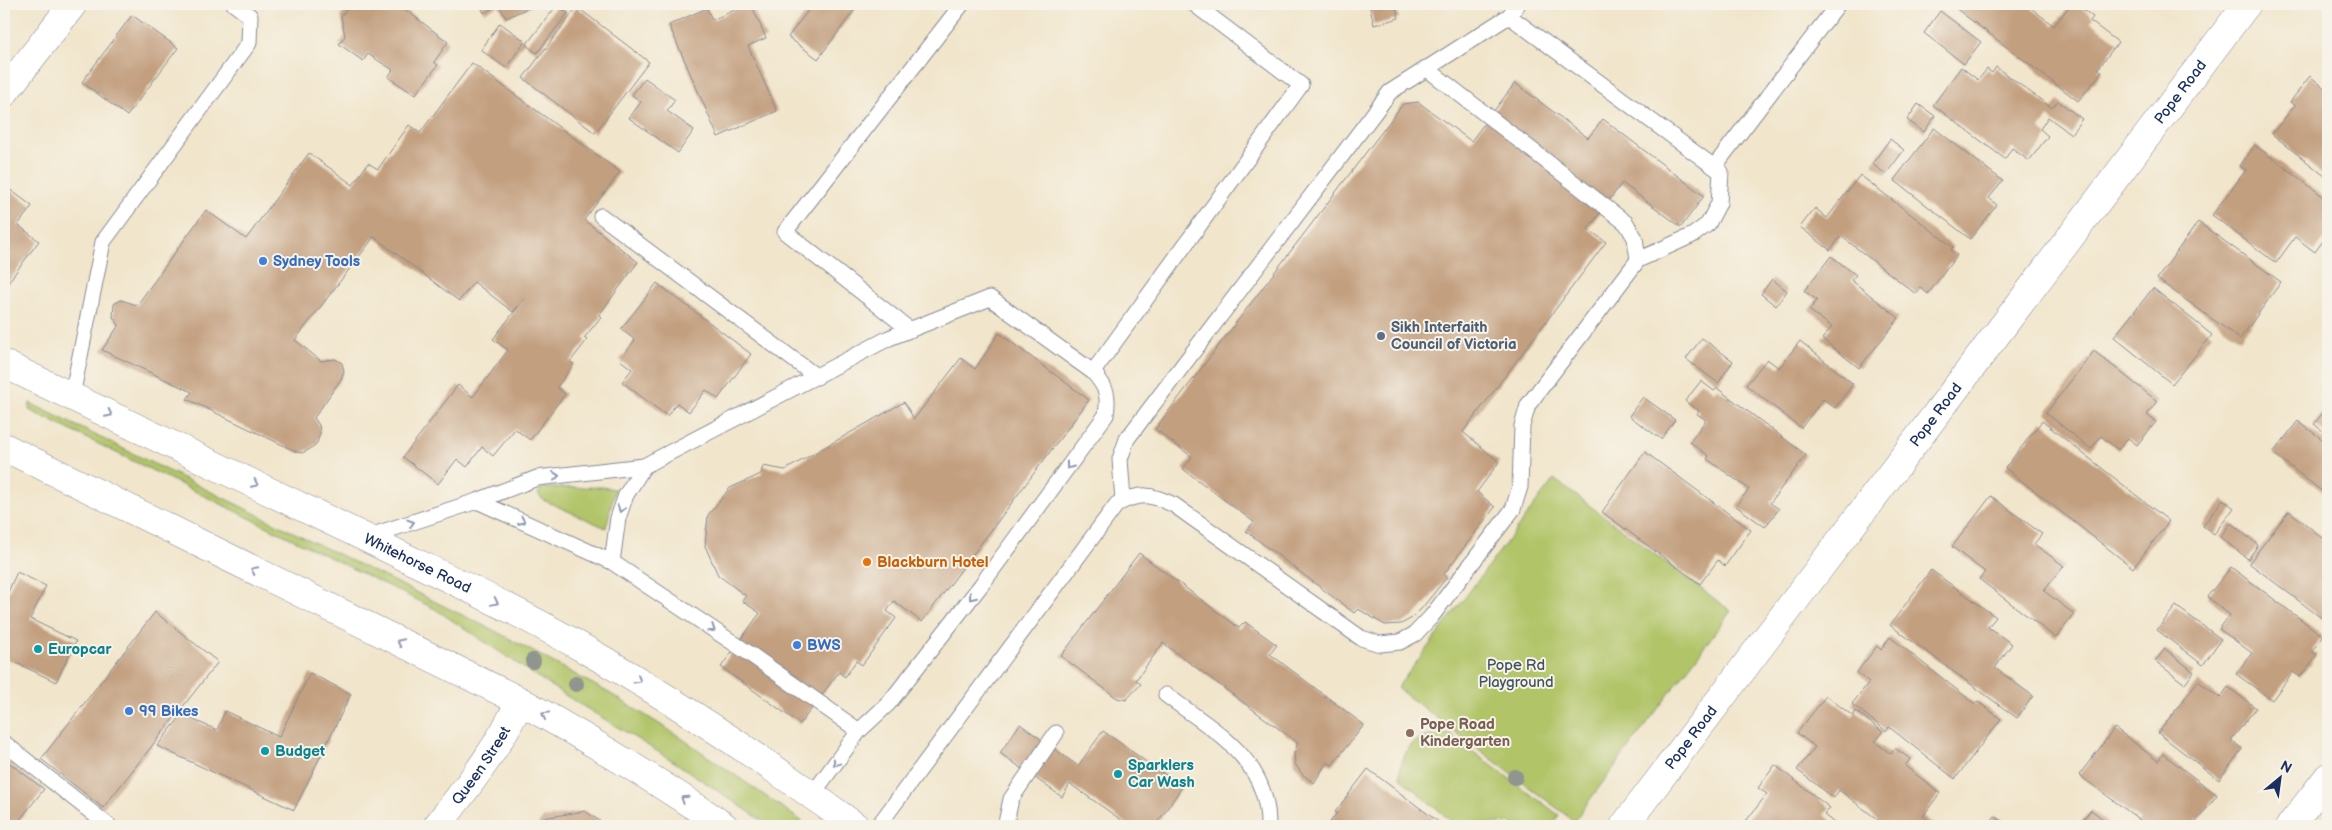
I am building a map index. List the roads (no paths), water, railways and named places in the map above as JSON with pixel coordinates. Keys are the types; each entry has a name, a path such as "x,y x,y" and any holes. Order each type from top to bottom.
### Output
{"main road":[{"path":"4,94 73,4"},
{"name":"Pope Road","path":"1624,826 2247,4"},
{"name":"Whitehorse Road","path":"4,364 508,608 584,648 648,686 812,795 855,826"},
{"path":"4,447 520,701 602,746 662,783 724,826"},
{"name":"Queen Street","path":"437,826 478,773 509,725 520,701"},
{"path":"2290,826 2328,777"}],"lane":[{"path":"72,396 103,242 250,43 250,16 234,4"},
{"path":"910,330 785,232 962,4"},
{"path":"1094,372 1301,85 1194,4"},
{"path":"1714,167 1838,4"},
{"path":"878,826 1117,504 1130,498 1154,495 1174,505 1361,638 1380,644 1400,642 1415,634 1431,617 1513,509 1520,487 1522,426 1528,405 1638,260 1693,236 1708,224 1719,203 1720,172 1514,10 1390,92 1127,439 1120,459 1123,501"},
{"path":"1426,68 1626,223 1635,238 1638,260"},
{"path":"601,216 817,377"},
{"path":"365,538 477,501 537,478 644,466 889,338 990,298 1094,372 1103,383 1109,398 1106,415 982,584 890,703 859,731 812,795"},
{"path":"612,562 618,518 626,495 644,466"},
{"path":"477,501 612,562 750,654 859,731"},
{"path":"1166,695 1235,746 1246,760 1256,774 1268,814 1268,826"},
{"path":"1006,825 1011,799 1056,733"},
{"path":"4,743 110,826"}],"place":[{"name":"Sydney Tools","path":"263,261"},
{"name":"Sikh Interfaith Council of Victoria","path":"1381,336"},
{"name":"Blackburn Hotel","path":"867,562"},
{"name":"BWS","path":"797,645"},
{"name":"Europcar","path":"38,649"},
{"name":"99 Bikes","path":"129,711"},
{"name":"Pope Road Kindergarten","path":"1410,733"},
{"name":"Budget","path":"265,751"},
{"name":"Sparklers Car Wash","path":"1118,774"}],"park label":[{"name":"Pope Rd Playground","path":"1516,674"}]}
